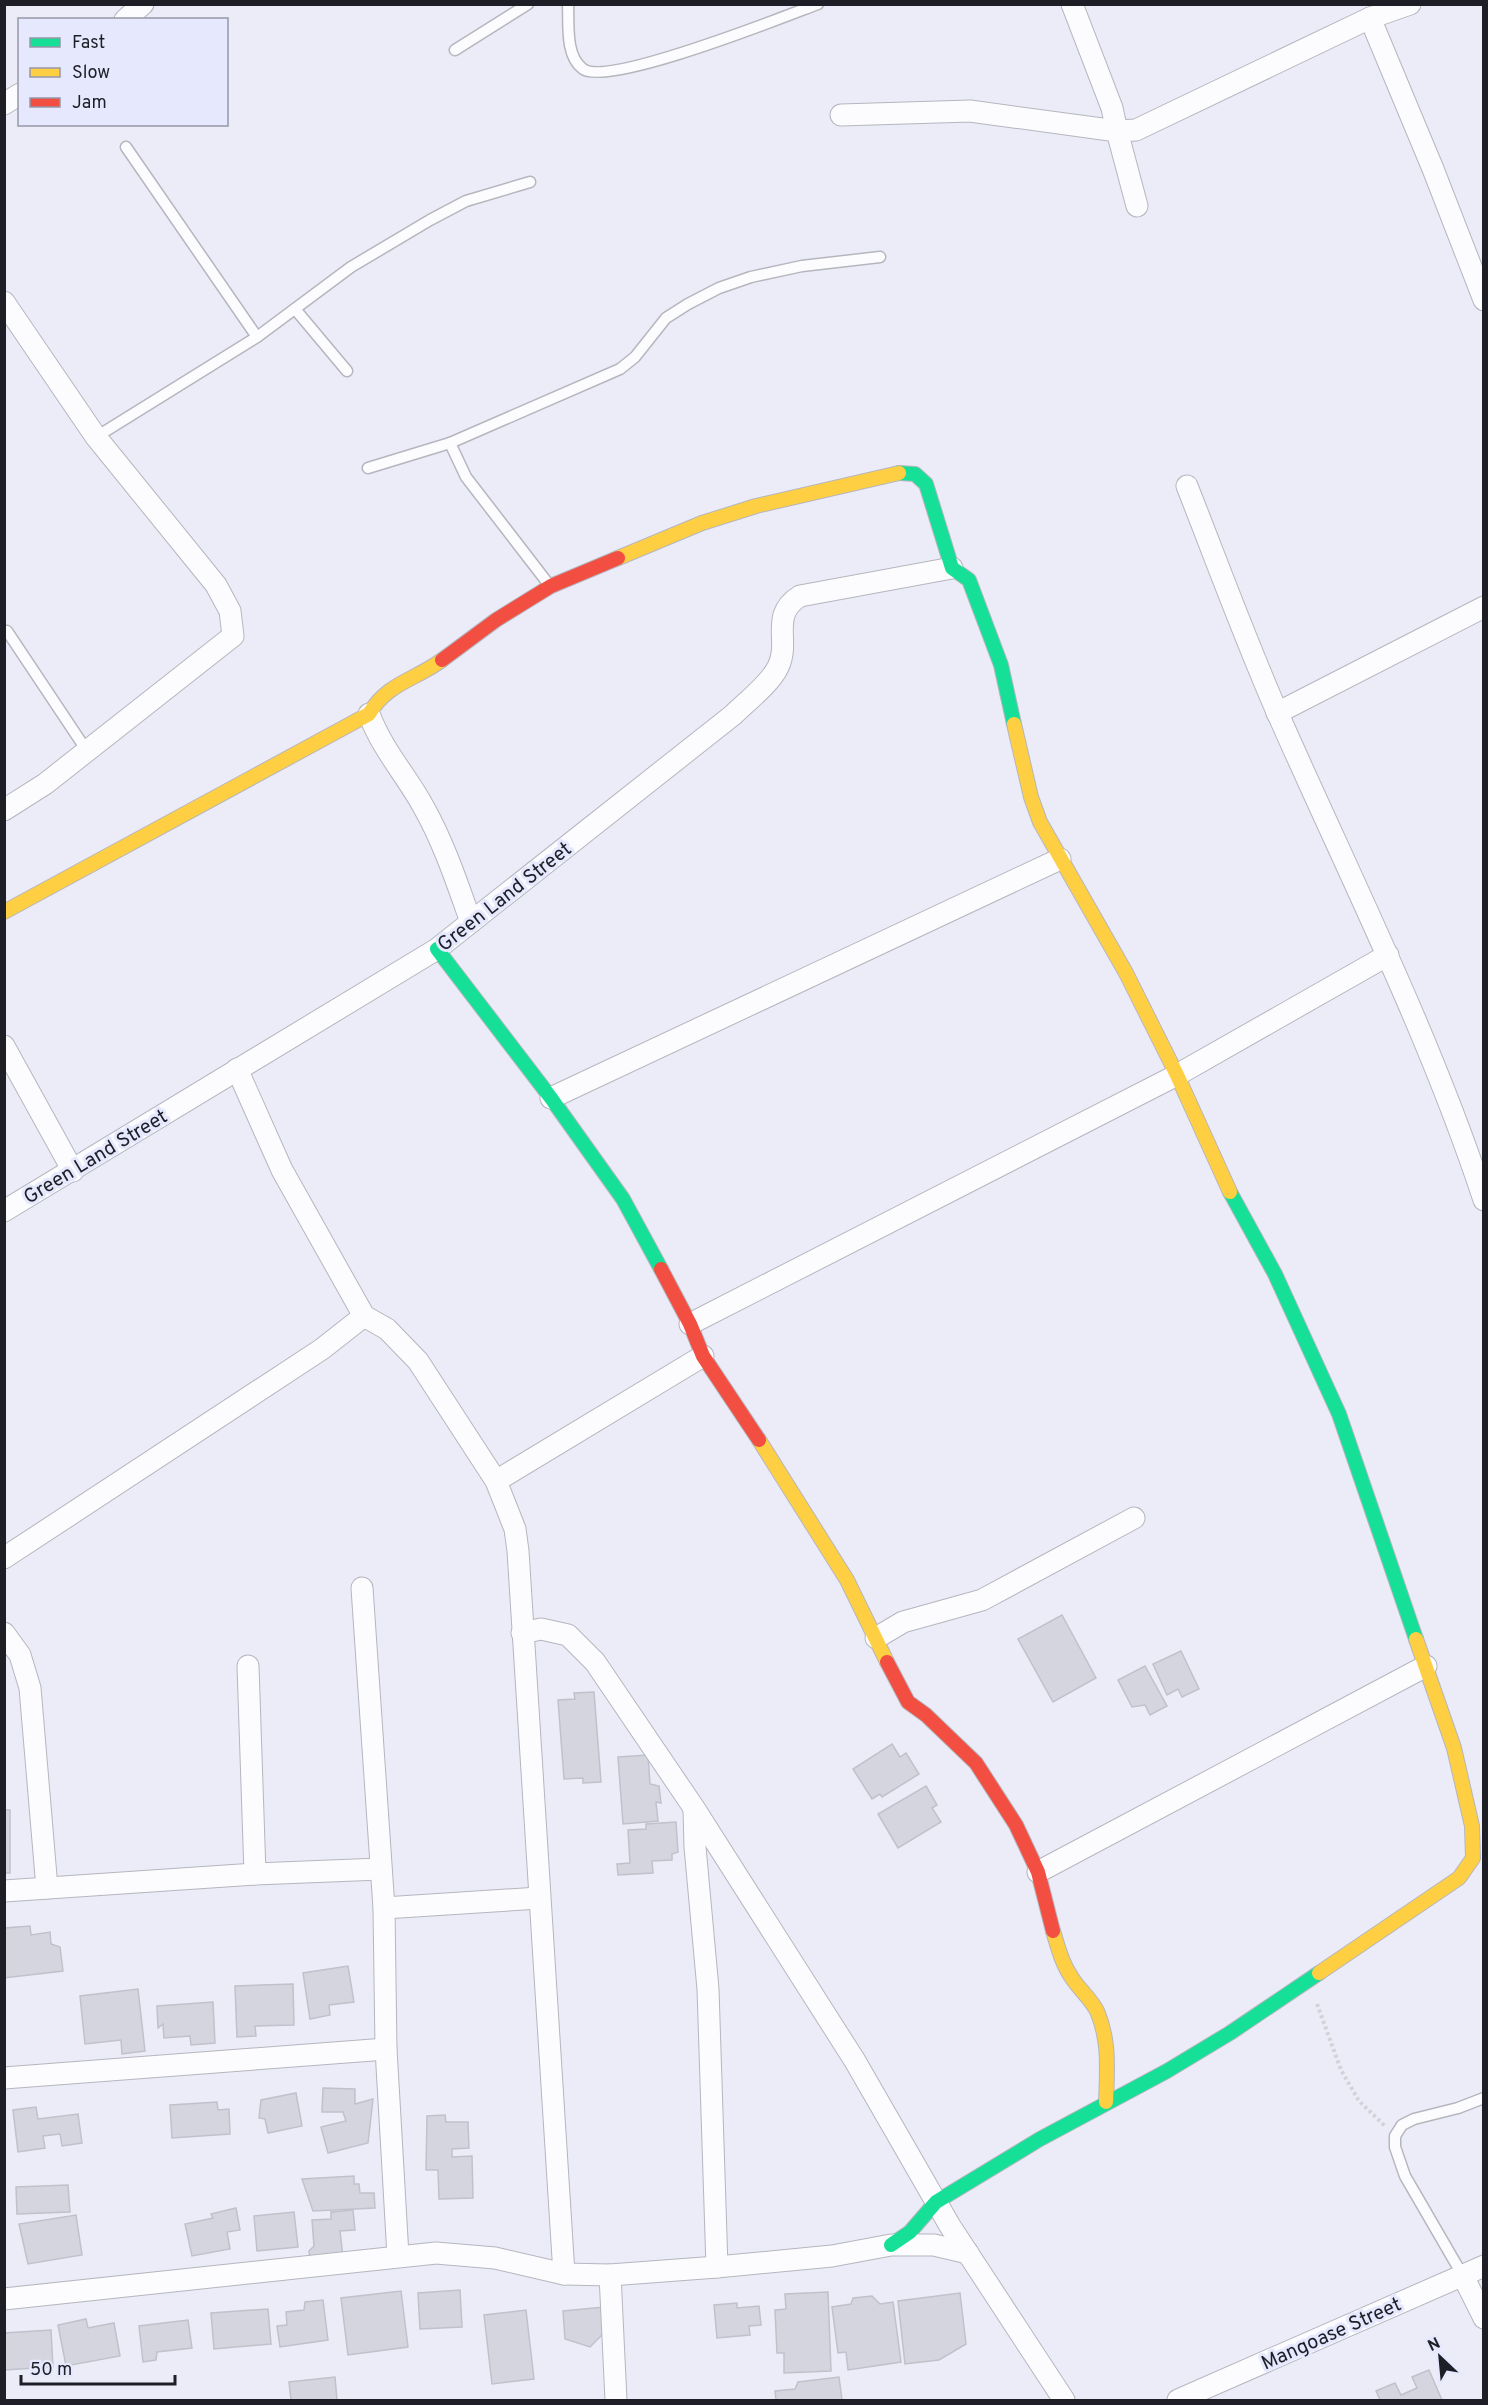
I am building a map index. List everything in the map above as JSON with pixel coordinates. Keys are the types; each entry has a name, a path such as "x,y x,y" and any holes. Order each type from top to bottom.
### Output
{"street":[{"path":"127,18 143,4"},
{"path":"1072,4 1112,108 1137,206"},
{"path":"841,115 970,111 1117,131 1136,130 1370,18 1410,4"},
{"path":"1370,18 1433,169 1484,300"},
{"path":"4,104 18,95"},
{"path":"4,302 96,437 216,585 230,611 233,636 45,784 4,810"},
{"path":"4,912 369,714 378,699 392,688 426,672 496,620 551,586 702,523 734,513 900,472 914,472 926,484 952,568 969,580 1001,665 1031,797 1040,822 1126,973 1177,1075 1222,1177 1275,1274 1339,1414 1454,1748 1472,1826 1473,1858 1459,1878 1230,2033 1176,2066 1040,2139 936,2202 910,2232 891,2245"},
{"path":"1187,486 1277,713 1388,955 1484,1200"},
{"name":"Green Land Street","path":"4,1211 437,949 733,715 772,676 781,658 783,613 789,603 800,596 952,568"},
{"path":"1277,713 1484,607"},
{"path":"369,714 378,737 423,806 449,860 471,922"},
{"path":"551,1098 1060,859"},
{"path":"437,949 551,1098 623,1199 690,1324 703,1356 785,1479 847,1580 895,1679 909,1702 926,1715 975,1763 1016,1826 1038,1872 1059,1953 1071,1977 1096,2009 1104,2031 1108,2055 1106,2102"},
{"path":"690,1324 1177,1075 1388,955"},
{"path":"4,1046 73,1171"},
{"path":"237,1069 282,1170 364,1316 387,1329 418,1361 496,1481 515,1529 564,2274"},
{"path":"4,1558 322,1349 364,1316"},
{"path":"496,1481 703,1356"},
{"path":"876,1638 903,1622 982,1600 1134,1518"},
{"path":"362,1588 384,1908 386,2049 398,2256"},
{"path":"522,1633 541,1629 568,1635 595,1662 694,1808 855,2061 936,2202 1064,2400"},
{"path":"4,1633 20,1655 30,1688 47,1888"},
{"path":"249,1666 255,1874"},
{"path":"1038,1872 1425,1666"},
{"path":"694,1808 695,1847 708,1989 717,2267"},
{"path":"4,1891 255,1874 380,1869"},
{"path":"384,1908 539,1898"},
{"path":"4,2078 386,2049"},
{"path":"4,2299 436,2253 495,2258 564,2274 610,2275 832,2256 891,2245 934,2245 968,2253"},
{"name":"Mangoase Street","path":"1178,2400 1484,2266"},
{"path":"610,2275 616,2400"},
{"path":"1462,2276 1484,2318"}],"lane":[{"path":"455,50 528,4"},
{"path":"568,4 570,43 577,64 582,69 597,74 653,62 818,4"},
{"path":"126,147 257,337"},
{"path":"96,437 257,337 351,267 430,220 466,201 530,182"},
{"path":"368,468 450,442 620,369 635,357 666,318 719,288 752,277 802,266 880,257"},
{"path":"295,309 347,371"},
{"path":"450,442 466,477 551,586"},
{"path":"7,631 87,751"},
{"path":"1462,2276 1405,2176 1395,2147 1395,2136 1402,2125 1414,2119 1458,2108 1484,2098"}],"path":[{"path":"1306,1982 1324,2020 1332,2049 1351,2087 1359,2100 1395,2136"}],"building":[{"path":"1062,1615 1096,1678 1053,1702 1018,1639"},
{"path":"1181,1651 1199,1689 1182,1697 1178,1689 1167,1695 1153,1664"},
{"path":"1145,1666 1167,1706 1150,1715 1145,1705 1132,1707 1118,1680"},
{"path":"594,1692 601,1782 583,1783 583,1778 564,1779 558,1700 575,1699 574,1693"},
{"path":"892,1744 900,1757 906,1753 919,1774 882,1797 880,1794 872,1799 853,1769"},
{"path":"648,1755 650,1784 659,1786 661,1803 656,1802 658,1821 623,1824 618,1757"},
{"path":"926,1786 937,1805 932,1808 941,1822 898,1848 878,1814"},
{"path":"4,1810 10,1810 10,1873 4,1873"},
{"path":"676,1822 678,1852 672,1854 672,1860 652,1861 653,1873 618,1875 617,1864 630,1863 628,1830 646,1829 646,1824"},
{"path":"30,1926 31,1935 50,1932 51,1944 60,1947 63,1971 4,1978 4,1928"},
{"path":"348,1966 354,2002 329,2005 330,2015 310,2019 303,1973"},
{"path":"293,1984 294,2025 255,2026 256,2036 237,2037 235,1986"},
{"path":"138,1989 145,2051 122,2054 121,2040 85,2044 80,1996"},
{"path":"213,2002 215,2043 191,2045 190,2036 164,2038 163,2024 158,2028 157,2006"},
{"path":"323,2088 355,2089 355,2104 373,2099 368,2143 328,2153 321,2127 346,2121 343,2112 322,2112"},
{"path":"296,2093 302,2126 268,2133 265,2119 259,2118 261,2100"},
{"path":"217,2102 218,2110 229,2109 230,2134 172,2138 170,2105"},
{"path":"36,2107 38,2119 78,2114 82,2143 62,2146 60,2134 43,2136 45,2148 18,2152 13,2110"},
{"path":"445,2115 446,2122 468,2122 469,2148 452,2149 452,2157 472,2156 473,2198 439,2199 438,2170 426,2170 427,2116"},
{"path":"354,2176 354,2184 359,2184 360,2193 374,2193 375,2208 313,2211 302,2179"},
{"path":"68,2185 70,2212 17,2214 16,2187"},
{"path":"236,2208 240,2230 227,2232 230,2249 192,2256 185,2224 213,2218 211,2214"},
{"path":"353,2210 355,2230 340,2231 343,2257 310,2260 309,2251 314,2246 312,2220 331,2219 331,2212"},
{"path":"294,2212 298,2247 257,2251 254,2216"},
{"path":"76,2215 82,2255 28,2264 19,2224"},
{"path":"460,2290 462,2327 420,2329 418,2293"},
{"path":"401,2291 408,2347 348,2355 341,2298"},
{"path":"828,2292 831,2371 784,2373 784,2353 777,2353 775,2310 786,2309 785,2294"},
{"path":"960,2293 966,2344 939,2360 905,2364 898,2301"},
{"path":"872,2296 880,2304 893,2302 901,2362 848,2370 846,2352 838,2353 832,2307 851,2304 853,2298"},
{"path":"323,2300 328,2340 280,2347 277,2326 287,2325 286,2312 304,2310 305,2302"},
{"path":"737,2303 737,2308 759,2306 761,2325 749,2326 750,2335 717,2338 714,2305"},
{"path":"604,2307 606,2331 590,2347 565,2339 563,2311"},
{"path":"268,2309 271,2344 214,2349 211,2313"},
{"path":"526,2310 534,2379 492,2384 484,2315"},
{"path":"86,2319 88,2328 114,2323 120,2356 66,2366 58,2325"},
{"path":"188,2320 192,2348 157,2352 156,2360 143,2362 139,2326"},
{"path":"51,2330 53,2367 4,2370 4,2333"},
{"path":"1429,2370 1442,2400 1380,2400 1376,2391 1395,2383 1401,2395 1417,2388 1412,2377"},
{"path":"335,2377 337,2400 291,2400 289,2382"},
{"path":"839,2377 842,2400 776,2400 775,2391 795,2389 798,2382"}],"traffic: fast":[{"path":"899,473 915,474 926,484 952,568 969,580 1001,665 1014,724"},
{"path":"437,949 551,1098 623,1199 661,1269"},
{"path":"1230,1192 1275,1274 1339,1414 1416,1639"},
{"path":"891,2245 910,2232 936,2202 1040,2139 1167,2071 1230,2033 1319,1973"}],"traffic: slow":[{"path":"618,558 702,523 756,506 899,473"},
{"path":"4,912 369,714 384,695 442,660"},
{"path":"1014,724 1031,797 1040,822 1126,973 1177,1075 1230,1192"},
{"path":"759,1440 847,1580 887,1662"},
{"path":"1319,1973 1459,1878 1473,1858 1472,1826 1454,1748 1416,1639"},
{"path":"1053,1931 1066,1967 1097,2011 1101,2022 1107,2056 1106,2102"}],"traffic: jam":[{"path":"442,660 496,620 551,586 618,558"},
{"path":"661,1269 690,1324 703,1356 759,1440"},
{"path":"887,1662 908,1702 926,1715 976,1763 1016,1825 1038,1872 1053,1931"}]}
